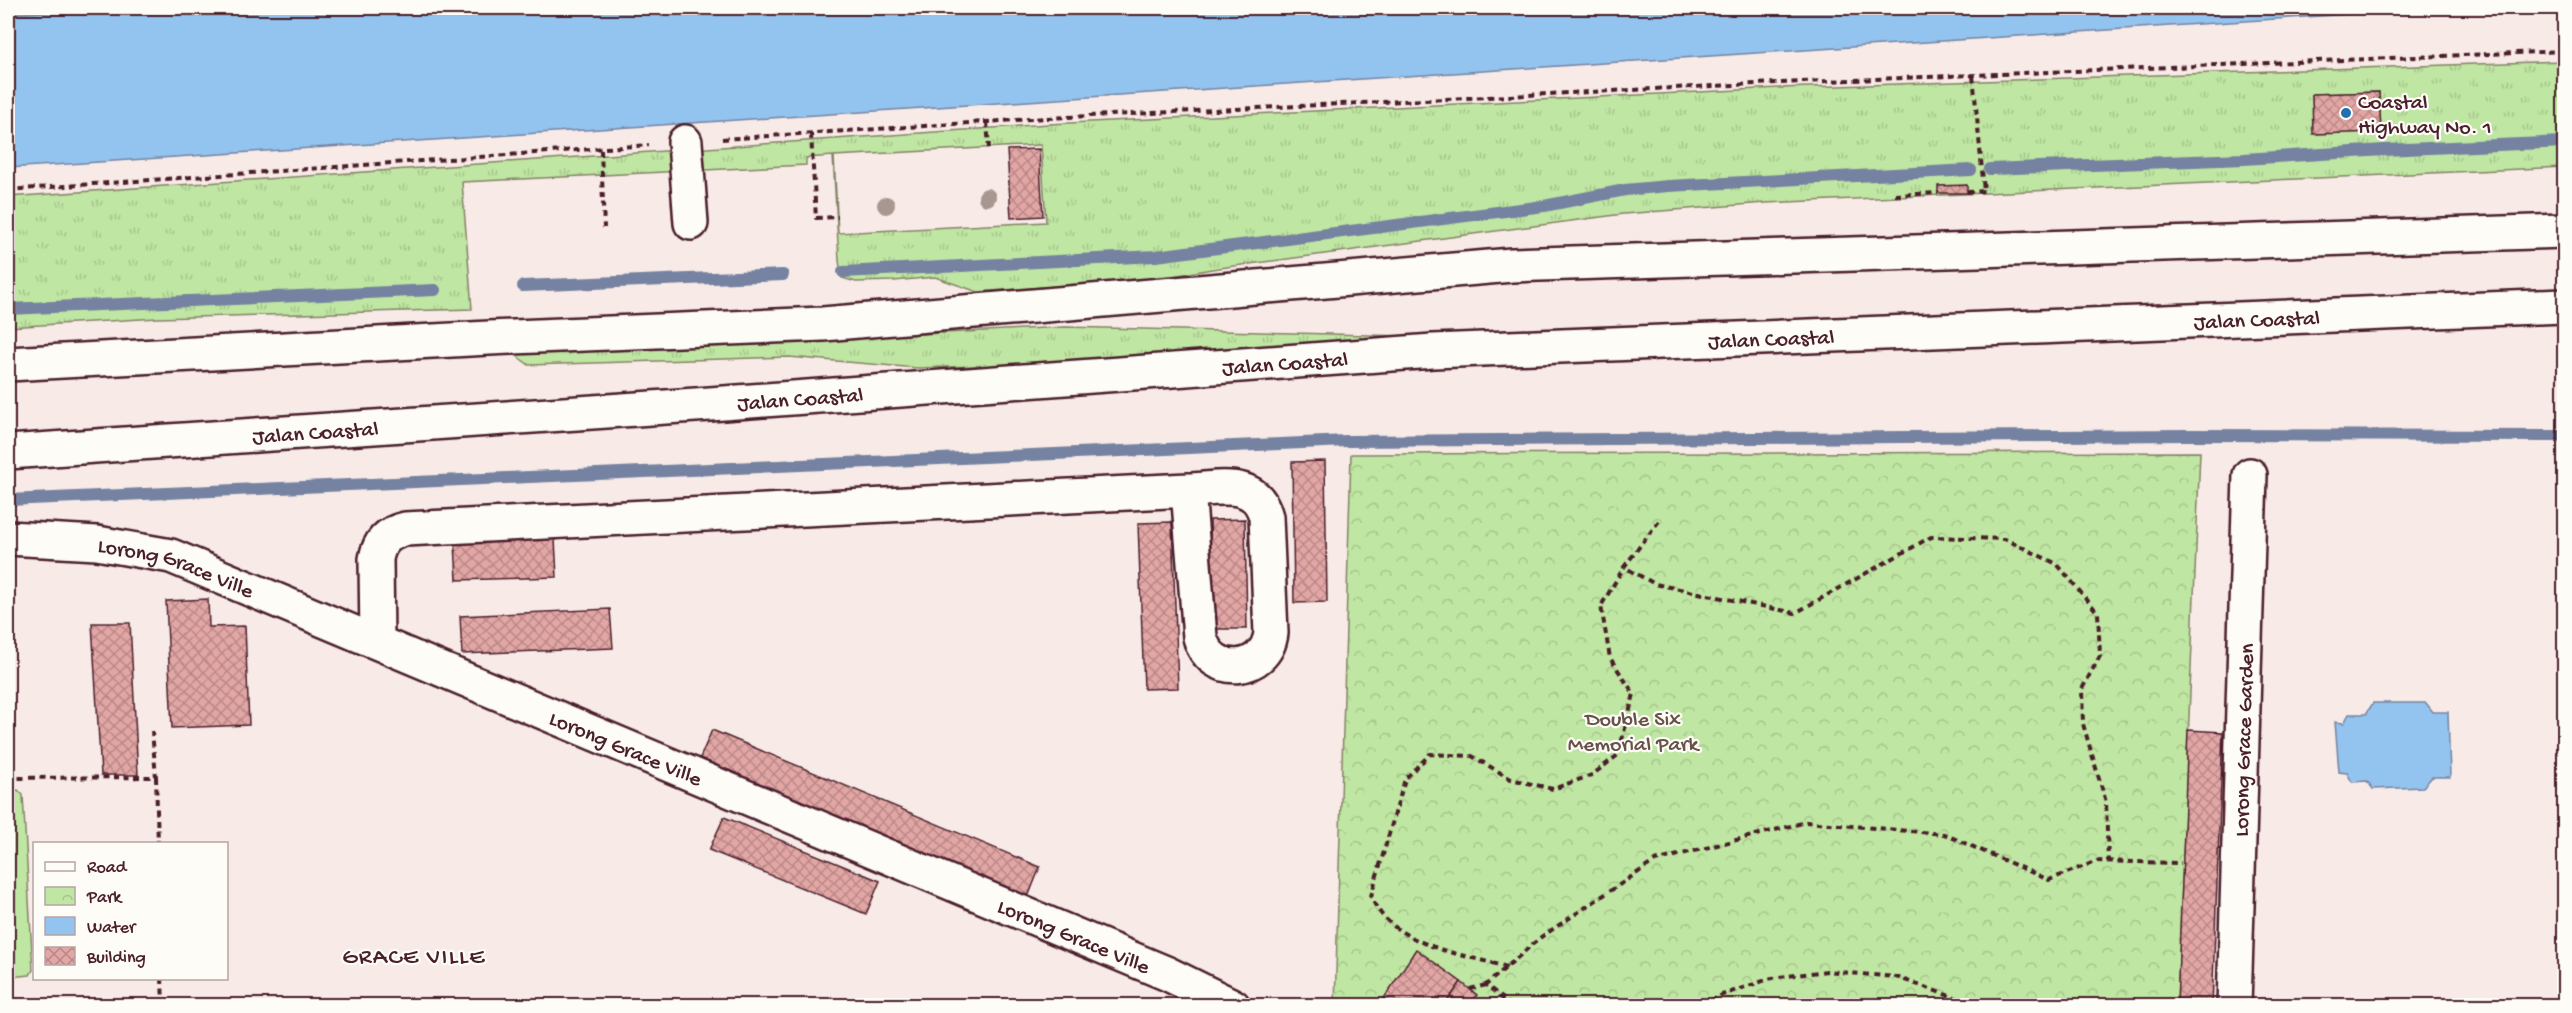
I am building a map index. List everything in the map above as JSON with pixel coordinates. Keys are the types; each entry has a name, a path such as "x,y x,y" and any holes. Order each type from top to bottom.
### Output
{"main road":[{"path":"685,142 691,223"},
{"path":"8,364 489,338 823,324 1512,265 2565,231"},
{"name":"Jalan Coastal","path":"8,452 1433,351 2565,306"},
{"name":"Lorong Grace Garden","path":"2234,1005 2250,475"},
{"path":"377,642 376,559 378,548 393,532 405,529 1188,490 1246,490 1257,496 1263,505 1266,517 1271,633 1270,645 1255,661 1244,664 1220,664 1210,658 1203,649 1200,637 1188,490"},
{"name":"Lorong Grace Ville","path":"8,538 97,543 171,556 1168,974 1233,1005"}],"path":[{"path":"8,190 987,122 1972,75 2565,51"},
{"path":"1967,192 1984,190 1972,75"},
{"path":"987,122 989,148"},
{"path":"811,134 816,218 838,217"},
{"path":"601,150 604,228"},
{"path":"1895,195 1938,193"},
{"path":"1507,967 1413,939 1390,924 1376,910 1371,896 1405,778 1430,754 1472,756 1511,779 1553,789 1592,775 1618,755 1634,694 1610,658 1601,606 1624,567 1659,521"},
{"path":"1624,567 1655,584 1795,614 1930,537 2005,538 2057,564 2098,613 2100,656 2082,689 2083,724 2106,802 2108,861"},
{"path":"152,731 158,842"},
{"path":"8,778 156,777"},
{"path":"1470,989 1486,985 1541,937 1655,861 1806,822 1944,834 2049,880 2097,861 2181,863"},
{"path":"1701,1005 1722,995 1772,978 1827,971 1896,977 1964,1001 1969,1005"},
{"path":"162,980 163,1005"},
{"path":"1486,985 1512,1005"}],"green space":[{"path":"8,8 116,8 8,14"},
{"path":"2564,61 2564,167 1765,203 1623,214 1212,269 1156,279 978,292 935,277 856,282 842,278 839,261 833,156 806,158 806,165 462,182 472,309 158,318 8,327 8,197 1049,124 1780,88","holes":["2379,92 2381,131 2314,134 2312,94","1041,145 1046,222 838,233 834,156"]},
{"path":"1065,327 1674,343 917,368 789,357 529,365 514,354"},
{"name":"Double Six Memorial Park","path":"2200,452 2177,1005 1335,1006 1351,454"},
{"path":"18,790 23,795 33,970 30,975 8,977 8,791"}],"water":[{"path":"116,8 2443,8 8,168 8,14"},
{"path":"2373,703 2426,703 2433,712 2448,712 2450,777 2432,777 2423,787 2373,789 2367,781 2352,782 2347,773 2339,772 2335,722 2344,723 2349,714 2366,714"}],"building":[{"name":"Coastal Highway No. 1","path":"2379,92 2381,132 2313,134 2312,94"},
{"path":"1039,149 1043,216 1011,218 1007,150"},
{"path":"1967,185 1967,193 1938,193 1938,186"},
{"path":"1325,461 1327,602 1294,603 1292,462"},
{"path":"1245,519 1247,629 1212,629 1210,520"},
{"path":"1172,522 1178,688 1144,689 1138,523"},
{"path":"555,539 557,577 457,580 455,543"},
{"path":"208,599 209,627 245,626 249,725 172,728 166,601"},
{"path":"610,609 613,648 462,654 460,616"},
{"path":"92,623 130,623 138,775 101,775"},
{"path":"712,730 1040,867 1026,902 697,765"},
{"path":"2188,730 2223,732 2212,1006 2177,1006"},
{"path":"724,817 880,881 866,914 709,850"},
{"path":"1416,949 1461,982 1444,1006 1379,1006"},
{"path":"1461,982 1477,995 1470,1006 1444,1006"}],"waterway":[{"path":"1990,169 2244,159 2564,142"},
{"path":"843,272 1156,256 1544,206 1625,190 1971,170"},
{"path":"523,286 783,275"},
{"path":"8,309 435,290"},
{"path":"8,500 1347,441 2186,435 2564,436"}],"place":[{"name":"Coastal Highway No. 1","path":"2346,113"}],"district":[{"name":"GRACE VILLE","path":"414,955"}]}
